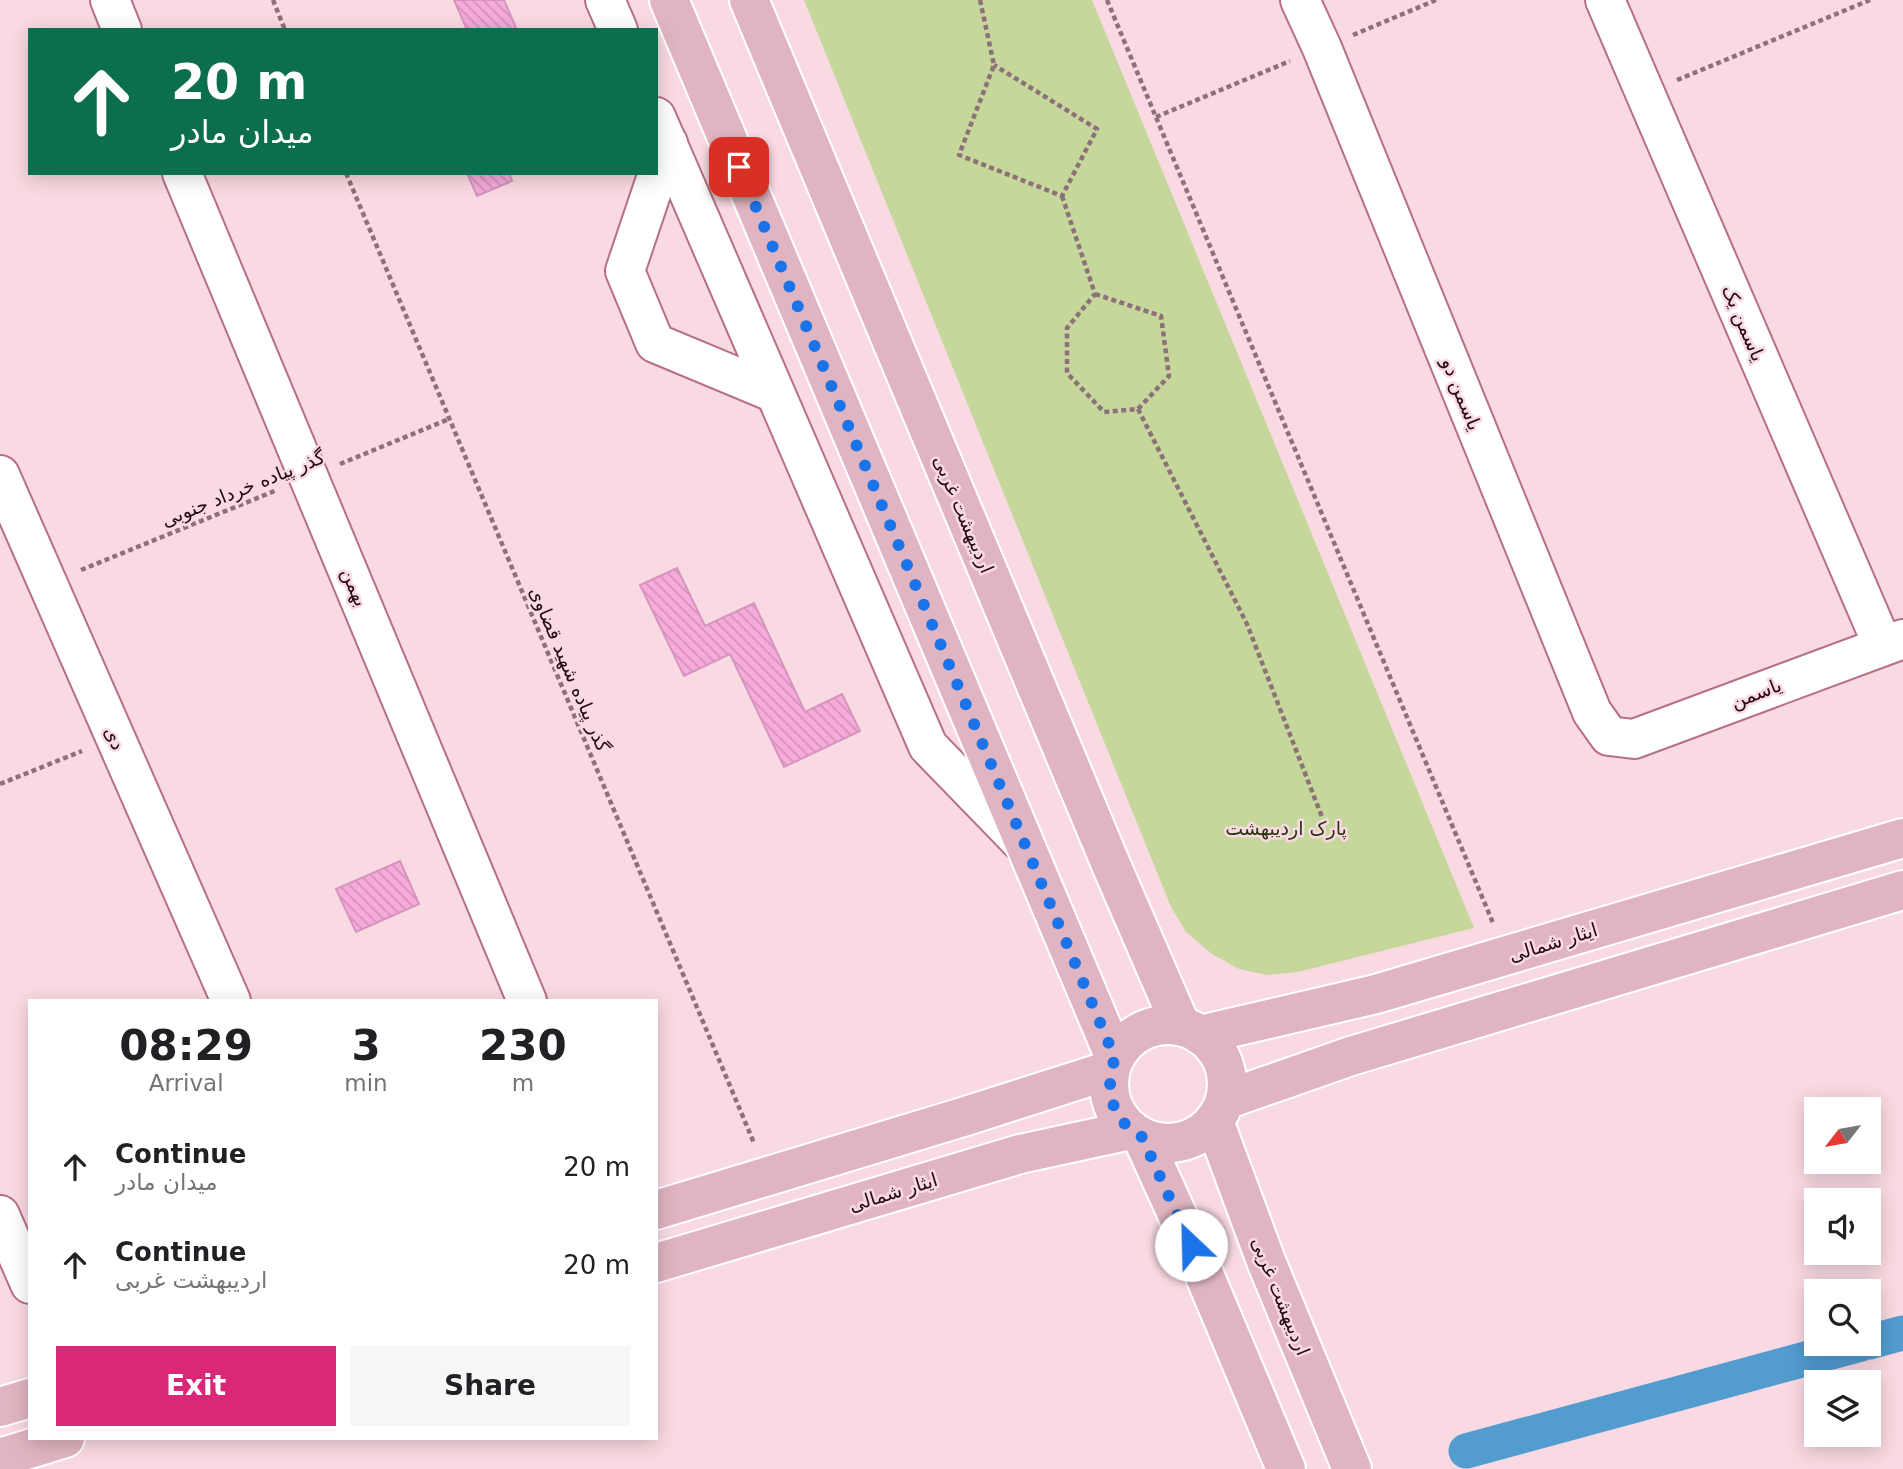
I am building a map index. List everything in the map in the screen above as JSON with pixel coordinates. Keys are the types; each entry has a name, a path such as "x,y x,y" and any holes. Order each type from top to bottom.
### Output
{"main road":[{"path":"669,0 1025,846 1112,1064"},
{"name":"اردیبهشت غربی","path":"749,0 1106,854 1191,1030"},
{"name":"ایثار شمالی","path":"1191,1030 1376,994 1903,838"},
{"path":"1219,1111 1351,1056 1903,890"},
{"path":"1136,1133 1161,1143 1181,1142 1199,1135 1219,1111 1227,1082 1224,1063 1214,1048 1191,1030 1165,1025 1150,1027 1124,1045 1112,1064 1109,1087 1112,1103 1120,1118 1136,1133 1201,1267 1286,1469"},
{"path":"658,1209 1112,1064"},
{"name":"اردیبهشت غربی","path":"1219,1111 1266,1261 1352,1469"},
{"name":"ایثار شمالی","path":"658,1262 1020,1154 1136,1133"},
{"path":"0,1407 28,1399"},
{"path":"0,1458 58,1440"}],"street":[{"path":"110,0 121,28"},
{"path":"606,0 617,28"},
{"name":"یاسمن دو","path":"1300,0 1322,48 1592,712 1609,736"},
{"name":"یاسمن یک","path":"1605,0 1893,642"},
{"path":"662,130 928,747 1025,846"},
{"name":"بهمن","path":"183,175 526,999"},
{"path":"650,175 625,271 655,343 775,393"},
{"name":"دی","path":"0,475 230,999"},
{"name":"یاسمن","path":"1609,736 1634,739 1893,642"},
{"path":"13,1225 28,1277"}],"path":[{"path":"273,0 284,28"},
{"path":"980,0 994,65 959,155 1062,196"},
{"path":"1107,0 1506,956"},
{"path":"1646,93 1870,0"},
{"path":"994,65 1097,130 1062,196 1096,294"},
{"name":"گذر پیاده شهید قضاوی","path":"346,175 768,1176"},
{"path":"1096,294 1161,316 1169,376 1138,409 1104,412 1067,373 1067,328 1096,294"},
{"path":"1138,409 1247,624 1322,817"},
{"name":"گذر پیاده خرداد جنوبی","path":"47,583 449,419"},
{"path":"0,783 115,738"}],"green space":[{"name":"پارک اردیبهشت","path":"804,0 1092,0 1474,928 1298,972 1267,975 1239,969 1212,954 1186,932 1171,907"}],"building":[{"path":"454,0 504,0 516,28 466,28"},
{"path":"468,175 510,175 512,181 477,196"},
{"path":"677,568 705,626 754,603 805,712 842,694 860,731 784,767 730,654 684,676 640,585"},
{"path":"400,861 419,904 356,932 336,889"}],"waterway":[{"path":"1881,1339 1903,1333"},
{"path":"1466,1451 1817,1356"}],"route":[{"path":"739,167 1115,1058 1110,1070 1112,1103 1120,1118 1142,1137 1191,1245"}]}
